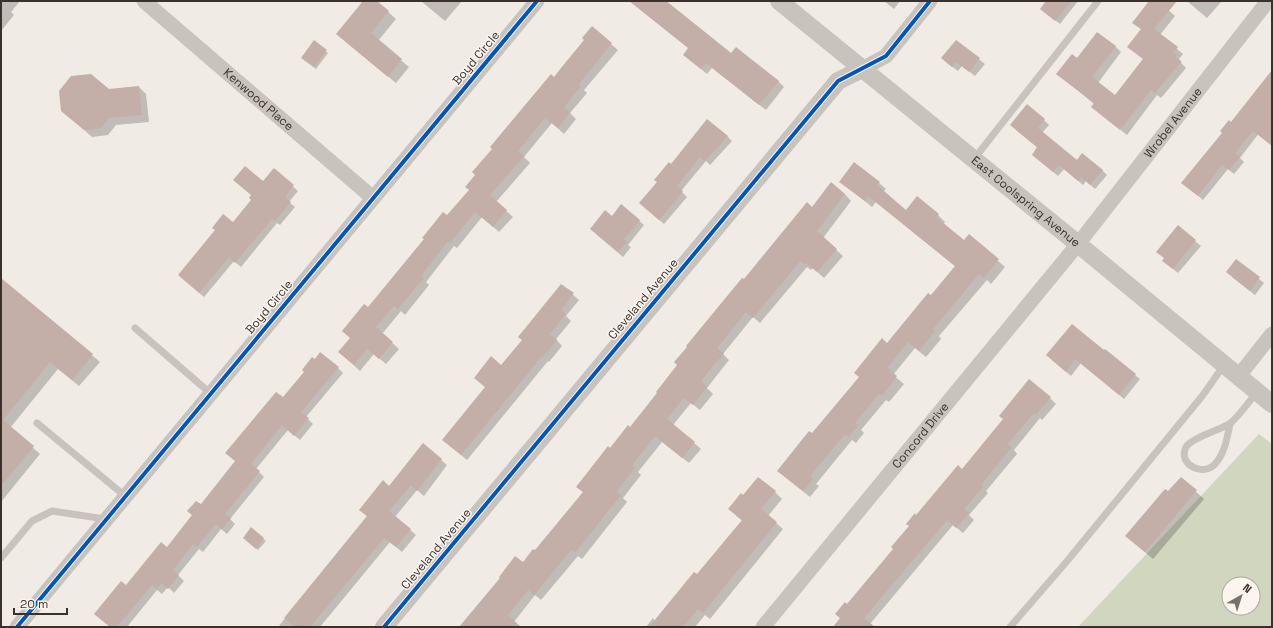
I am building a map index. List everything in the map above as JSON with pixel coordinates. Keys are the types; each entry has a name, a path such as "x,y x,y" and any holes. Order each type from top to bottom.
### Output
{"street":[{"name":"Kenwood Place","path":"144,1 372,198"},
{"name":"Boyd Circle","path":"17,627 537,1"},
{"name":"Cleveland Avenue","path":"384,627 838,81 886,56 930,1"},
{"name":"Wrobel Avenue","path":"1078,244 1268,1"},
{"name":"East Coolspring Avenue","path":"783,2 862,69 1272,404"},
{"name":"Concord Drive","path":"763,627 1078,244"},
{"path":"1238,377 1272,334"}],"lane":[{"path":"974,159 1098,1"},
{"path":"135,328 210,393"},
{"path":"1010,627 1068,560 1203,395 1224,364"},
{"path":"1230,424 1224,448 1215,465 1205,470 1195,469 1186,463 1184,454 1187,446 1198,439 1230,424 1257,392"},
{"path":"37,423 125,496"},
{"path":"1,558 32,521 52,511 106,520"}],"green space":[{"path":"1259,434 1272,444 1272,627 1078,627"}],"building":[{"path":"363,1 377,1 389,11 371,33 402,59 388,77 336,34"},
{"path":"629,1 666,1 731,53 736,47 779,81 759,105 706,63 701,69 683,55 688,48"},
{"path":"1046,1 1072,1 1055,21 1040,9"},
{"path":"1149,1 1177,1 1154,29 1178,47 1173,53 1177,55 1175,57 1181,62 1155,93 1151,90 1120,130 1091,107 1094,103 1056,74 1072,54 1077,58 1097,32 1116,46 1092,77 1115,95 1143,59 1127,47 1141,29 1132,23"},
{"path":"592,26 612,43 579,84 581,86 564,107 570,112 558,128 545,118 518,151 524,156 490,195 507,210 493,227 475,212 450,243 448,241 421,276 424,278 398,309 394,306 376,327 393,342 379,359 367,349 354,365 338,352 350,338 342,331 364,304 368,307 424,239 422,238 443,212 447,215 469,190 465,187 475,175 472,172 492,149 490,147 551,74 554,77 584,40 582,38"},
{"path":"314,40 327,50 314,67 301,58"},
{"path":"956,40 980,58 969,72 956,62 952,67 941,58"},
{"path":"1272,70 1272,146 1253,131 1235,153 1240,157 1229,170 1222,165 1198,196 1181,183 1222,133 1220,131 1229,120 1231,122"},
{"path":"91,74 109,89 139,86 142,115 109,118 101,128 84,130 61,111 59,91 71,76"},
{"path":"1027,104 1045,119 1038,128 1077,160 1082,153 1103,170 1090,185 1081,177 1078,181 1059,165 1053,172 1032,155 1037,147 1010,125"},
{"path":"707,119 728,136 705,161 700,157 677,186 683,191 659,220 639,203 657,182 654,180 669,162 671,164"},
{"path":"854,162 880,182 877,185 906,210 917,196 939,214 936,217 964,240 969,234 999,259 984,278 979,274 933,329 935,331 919,351 908,342 887,368 897,376 882,396 879,394 855,423 858,425 849,437 845,434 810,476 813,479 803,491 777,471 809,431 812,433 859,377 854,373 882,338 887,343 928,293 931,295 955,266 868,196 865,201 839,182"},
{"path":"245,166 263,181 274,168 294,185 285,197 291,202 275,221 272,219 235,263 229,257 199,293 178,275 215,230 212,228 223,214 233,222 251,200 249,198 251,195 233,180"},
{"path":"831,182 845,194 817,231 837,249 817,272 806,263 804,264 800,261 753,318 746,312 717,348 724,353 701,381 707,387 693,405 684,398 667,419 695,442 682,458 655,436 632,465 635,468 617,491 621,495 575,553 571,550 534,595 528,590 508,615 521,627 459,627 500,578 499,577 515,556 523,562 533,549 535,550 583,492 576,487 608,446 610,448 628,425 630,427 657,393 656,392 677,365 674,362 687,347 686,346 742,278 744,279 807,202 812,207"},
{"path":"621,204 640,220 624,239 627,242 618,252 590,229 605,210 612,216"},
{"path":"1178,225 1196,240 1173,269 1162,261 1164,258 1156,252"},
{"path":"1236,259 1260,277 1250,291 1226,272"},
{"path":"1,278 93,354 72,380 50,362 3,420 34,446 1,486"},
{"path":"561,284 574,293 561,310 566,314 550,334 557,340 543,357 542,356 461,455 442,440 485,387 474,378 491,356 501,365 522,340 518,337"},
{"path":"1072,324 1136,374 1119,395 1075,359 1066,372 1046,355"},
{"path":"320,352 339,367 301,412 309,418 294,436 282,425 251,464 260,471 225,514 231,518 222,529 216,524 197,547 193,544 173,570 179,575 168,589 162,583 156,589 152,585 117,627 110,627 94,614 121,581 126,585 161,542 167,547 192,515 187,511 196,501 201,504 235,461 225,453 276,392 283,397 304,372 302,370 312,357 315,359"},
{"path":"1029,379 1051,397 1036,415 1034,413 1008,444 1012,447 981,485 983,487 964,509 969,513 956,528 947,520 864,618 875,627 833,627 840,618 835,614 845,602 847,604 893,549 891,547 909,526 906,524 915,513 916,515 958,465 962,469 1003,419 999,416"},
{"path":"423,443 442,459 417,491 411,485 389,511 411,529 396,547 384,538 310,627 295,627 284,618 367,516 359,510 383,480 389,486"},
{"path":"758,477 776,491 761,509 777,522 703,613 698,609 683,627 649,627 694,572 697,574 742,520 728,509 741,493 743,495"},
{"path":"1181,477 1197,490 1145,552 1125,536 1165,489 1168,491"},
{"path":"251,527 264,538 256,549 243,538"}],"cycle path":[{"path":"17,627 537,1"},
{"path":"384,627 838,81 886,56 930,1"}]}
